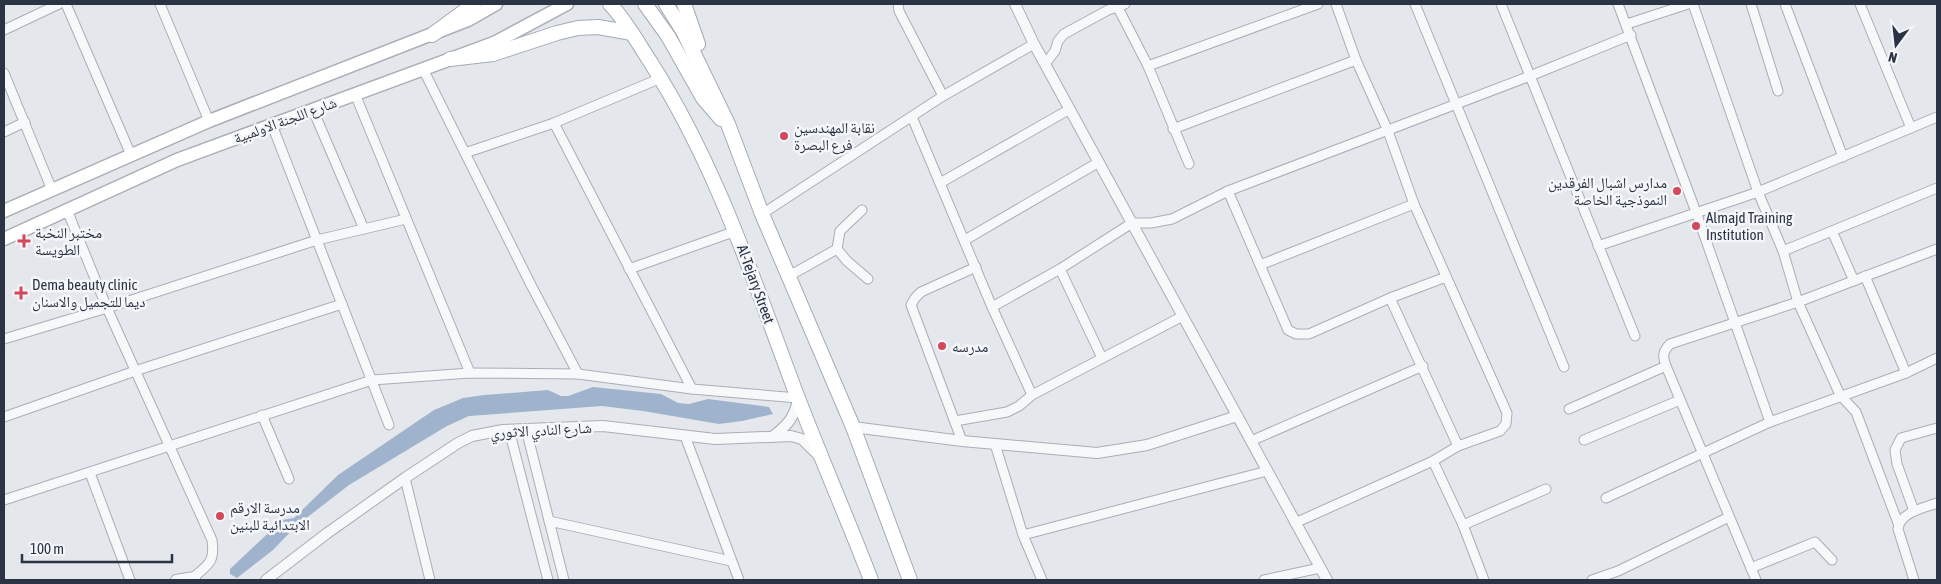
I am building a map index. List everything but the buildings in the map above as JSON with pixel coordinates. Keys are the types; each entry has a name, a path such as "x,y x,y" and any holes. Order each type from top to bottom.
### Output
{"main road":[{"path":"432,35 474,4"},
{"name":"شارع اللجنة الاولمبية","path":"4,211 209,121 468,20 496,4"},
{"name":"شارع اللجنة الاولمبية","path":"4,239 177,160 494,43 567,4"},
{"name":"Al-Tejary Street","path":"610,4 632,33 677,104 706,162 736,231 798,398 871,580"},
{"path":"645,4 668,36 703,98 714,112 728,124"},
{"name":"Al-Tejary Street","path":"666,4 683,31 728,124 762,214 853,427 910,580"},
{"path":"684,4 708,71 713,93"},
{"path":"450,59 493,54 578,28 598,27 632,33"}],"street":[{"path":"4,30 59,4"},
{"path":"66,4 131,155"},
{"path":"160,4 209,121"},
{"path":"898,4 899,11 943,96"},
{"path":"1015,4 1034,44 1327,580"},
{"path":"1148,66 1318,4"},
{"path":"1296,523 1433,461 1458,446 1500,431 1506,424 1507,413 1414,204 1388,131 1356,60 1336,4"},
{"path":"1416,4 1564,367"},
{"path":"1501,4 1635,336"},
{"path":"1618,4 1696,212 1770,422"},
{"path":"1627,24 1688,4"},
{"path":"1694,4 1758,192 1782,252 1798,302 1840,395 1856,412 1898,523 1898,529 1914,580"},
{"path":"1751,4 1778,91"},
{"path":"1784,4 1844,157"},
{"path":"1860,4 1911,128"},
{"path":"1046,64 1055,51 1058,41 1064,34 1120,5 1189,164"},
{"path":"992,307 1060,269 1132,223 1151,223 1172,219 1228,191 1631,36"},
{"path":"762,214 943,96 1034,44"},
{"path":"1174,129 1356,60"},
{"path":"423,69 578,374"},
{"path":"4,73 52,190"},
{"path":"465,153 554,123 661,78"},
{"path":"355,94 470,373"},
{"path":"940,183 1070,109"},
{"path":"313,110 364,230"},
{"path":"912,117 992,307 1032,395"},
{"path":"1598,246 1758,192 1937,118"},
{"path":"4,132 25,122"},
{"path":"554,123 692,389"},
{"path":"272,125 389,425"},
{"path":"965,240 1099,162"},
{"path":"1782,252 1937,188"},
{"path":"1228,191 1288,330 1296,334 1309,334 1390,298 1446,277"},
{"path":"1260,265 1414,204"},
{"path":"67,210 107,308 212,540 214,555 209,564 195,579 176,580"},
{"path":"862,210 840,231 837,249 847,261 868,279"},
{"path":"4,339 107,308 316,240 406,219"},
{"path":"630,269 736,231"},
{"path":"1832,231 1854,280"},
{"path":"789,276 837,249"},
{"path":"1756,580 1663,359 1664,350 1670,344 1798,302 1937,249"},
{"path":"962,441 911,305 921,292 976,268"},
{"path":"1060,269 1102,358"},
{"path":"1865,276 1906,373"},
{"path":"1390,298 1423,366 1458,446"},
{"path":"4,417 135,371 342,304"},
{"path":"954,421 1007,412 1019,406 1032,395 1183,316"},
{"path":"1606,498 1770,422 1840,395 1906,373 1937,358"},
{"path":"1251,441 1423,366"},
{"path":"1569,409 1666,366"},
{"path":"4,500 372,380 470,373 578,374 692,389 798,398 797,407 788,424 772,438"},
{"path":"1584,440 1680,400"},
{"path":"262,415 289,479"},
{"path":"853,427 962,441 1097,453 1147,444 1237,416"},
{"name":"شارع النادي الاثوري","path":"266,580 326,534 405,478 458,443 472,436 510,430 603,426 715,439 791,436 802,439 824,460"},
{"path":"1914,511 1895,450 1901,438 1937,428"},
{"path":"526,429 564,580"},
{"path":"510,430 548,580"},
{"path":"685,436 739,580"},
{"path":"995,444 1023,535 1042,580"},
{"path":"1433,461 1463,525 1484,580"},
{"path":"1023,535 1267,471"},
{"path":"90,473 130,580"},
{"path":"405,478 430,580"},
{"path":"1463,525 1546,489"},
{"path":"1898,523 1902,518 1914,511 1937,503"},
{"path":"1592,580 1618,571 1729,517"},
{"path":"549,521 732,561"},
{"path":"1751,568 1815,542 1832,560"},
{"path":"1264,580 1320,568"},
{"path":"1618,571 1623,580"}],"water":[{"path":"593,387 661,394 678,403 689,404 708,399 769,407 773,414 719,424 602,406 469,416 447,426 349,485 296,526 273,550 237,578 230,574 230,569 282,520 294,518 338,475 434,410 463,398 548,390 561,396 568,396"}],"place":[{"name":"نقابة المهندسين فرع البصرة","path":"784,136"},
{"name":"مدارس اشبال الفرقدين النموذجية الخاصة","path":"1677,191"},
{"name":"Almajd Training Institution","path":"1696,226"},
{"name":"مختبر النخبة الطويسة","path":"24,241"},
{"name":"Dema beauty clinic ديما للتجميل والاسنان","path":"21,293"},
{"name":"مدرسه","path":"942,346"},
{"name":"مدرسة الارقم الابتدائية للبنين","path":"220,516"}]}
